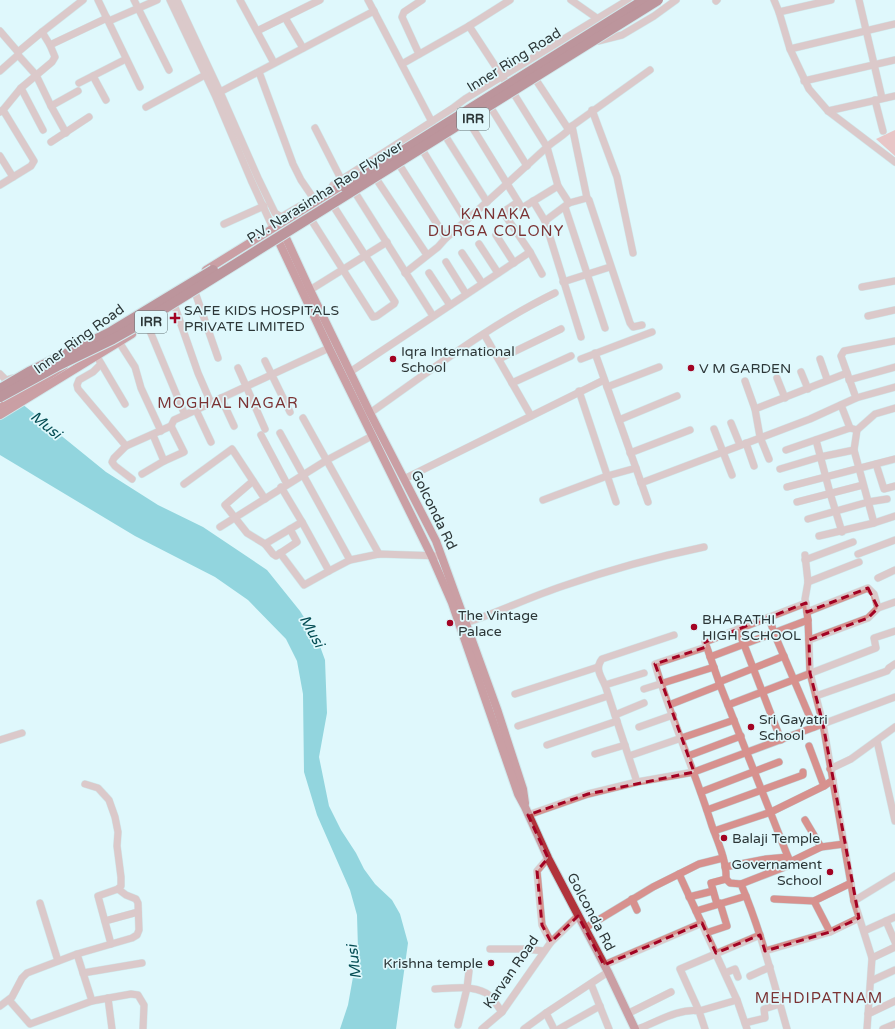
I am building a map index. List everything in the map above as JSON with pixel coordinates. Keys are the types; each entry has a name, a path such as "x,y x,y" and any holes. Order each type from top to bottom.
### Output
{"highway":[{"name":"P.V. Narasimha Rao Flyover","path":"0,389 29,372 84,346 134,319 643,0"},
{"name":"P.V. Narasimha Rao Flyover","path":"0,397 138,325 660,0"}],"main road":[{"name":"Inner Ring Road","path":"0,415 65,370 126,321 327,195 433,123 503,79 516,75 600,20 643,0"},
{"name":"Inner Ring Road","path":"0,408 65,370 119,342 196,295 524,88 660,0"},
{"path":"516,75 524,88"},
{"name":"Golconda Rd","path":"283,240 310,290 370,413 436,542 497,709 523,790 525,807"},
{"name":"Golconda Rd","path":"283,240 329,348 431,555 452,603 518,794 548,858 636,1029"},
{"path":"223,259 231,272"}],"street":[{"path":"0,71 42,32 83,0"},
{"path":"98,0 140,87"},
{"path":"134,0 168,70"},
{"path":"50,45 157,0"},
{"path":"170,0 231,132 273,228"},
{"path":"177,0 258,178 275,213 281,217 306,204 314,203 293,164 259,72"},
{"path":"240,0 274,63"},
{"path":"257,31 320,0"},
{"path":"327,195 333,184 433,123 368,0"},
{"path":"419,54 402,17 404,12 422,0"},
{"path":"402,64 469,26 510,0"},
{"path":"571,0 600,20"},
{"path":"469,26 503,79 600,20 628,0"},
{"path":"594,42 622,34 654,16 676,0"},
{"path":"774,0 790,49 809,89 828,110 895,162"},
{"path":"779,12 831,0"},
{"path":"859,0 874,65 883,131"},
{"path":"220,92 374,11"},
{"path":"287,21 303,48"},
{"path":"790,49 895,24"},
{"path":"0,31 36,75 66,132"},
{"path":"0,185 31,166 34,161 2,111 21,88 52,62 55,57 42,32"},
{"path":"79,83 126,59"},
{"path":"804,81 895,60"},
{"path":"405,273 438,247 446,238 548,146 592,110 650,70"},
{"path":"146,107 205,75"},
{"path":"93,76 106,100"},
{"path":"536,80 570,128 587,198 589,200 630,323 633,327 642,325"},
{"path":"21,88 43,130"},
{"path":"51,106 78,91"},
{"path":"514,94 548,146 558,186 567,205 587,274 605,328"},
{"path":"828,110 895,96"},
{"path":"491,108 527,166"},
{"path":"592,110 616,177 633,253"},
{"path":"51,142 89,117"},
{"path":"469,122 522,208 558,186"},
{"path":"315,128 341,179"},
{"path":"446,137 487,202"},
{"path":"423,151 466,221"},
{"path":"0,157 13,177"},
{"path":"400,166 446,238"},
{"path":"377,180 427,255"},
{"path":"356,194 433,316"},
{"path":"545,221 567,205 587,198"},
{"path":"533,201 545,221 581,337"},
{"path":"518,202 503,212 530,252 542,274"},
{"path":"224,224 264,206"},
{"path":"312,221 373,316 377,316 395,302 334,207"},
{"path":"496,235 514,263"},
{"path":"310,290 344,270 386,242"},
{"path":"479,244 498,273"},
{"path":"350,372 530,252"},
{"path":"462,253 482,283"},
{"path":"446,262 466,294"},
{"path":"564,282 610,266"},
{"path":"429,273 450,305"},
{"path":"862,287 895,281"},
{"path":"370,413 484,334 529,305 555,293"},
{"path":"196,295 218,358"},
{"path":"175,307 198,373 211,404"},
{"path":"868,316 895,310"},
{"path":"0,374 6,380 14,377 103,334 126,321"},
{"path":"147,324 185,414"},
{"path":"499,359 561,329"},
{"path":"580,359 652,332"},
{"path":"484,334 531,416"},
{"path":"856,398 841,356 844,351 895,340"},
{"path":"119,342 135,367 141,388 161,431"},
{"path":"132,479 114,466 112,462 126,446 171,426 174,420 185,414 211,404 220,398 329,348"},
{"path":"595,353 648,502"},
{"path":"98,354 100,364 125,404"},
{"path":"512,383 571,356"},
{"path":"820,359 827,379"},
{"path":"265,361 290,412"},
{"path":"100,364 93,372 79,380 77,385 78,389 126,446"},
{"path":"607,388 659,367"},
{"path":"756,409 808,389 827,379 895,367"},
{"path":"238,368 284,486 328,571"},
{"path":"801,372 808,389"},
{"path":"777,378 785,398"},
{"path":"404,479 604,380"},
{"path":"745,381 756,409 760,437 769,459"},
{"path":"641,483 810,419 856,398 895,387"},
{"path":"579,392 616,502"},
{"path":"619,420 677,396"},
{"path":"220,398 234,426"},
{"path":"841,405 854,429 854,450 874,523"},
{"path":"786,450 854,429 875,414 895,408"},
{"path":"196,410 211,442"},
{"path":"303,418 379,554"},
{"path":"731,423 754,466"},
{"path":"142,474 164,461 186,455 171,426"},
{"path":"714,429 732,475"},
{"path":"630,453 690,430"},
{"path":"280,433 350,560"},
{"path":"153,435 164,461"},
{"path":"220,527 327,460 372,436"},
{"path":"816,440 842,532"},
{"path":"184,484 232,449 265,499"},
{"path":"780,469 820,457 854,450"},
{"path":"787,487 859,467 895,459"},
{"path":"876,464 884,489 895,486"},
{"path":"543,500 607,476 636,468"},
{"path":"253,481 225,505 247,533 265,544 275,556 297,542 290,529"},
{"path":"798,502 863,485"},
{"path":"808,519 868,502 887,499"},
{"path":"819,536 842,532 895,516"},
{"path":"265,544 302,522"},
{"path":"858,554 895,540"},
{"path":"853,542 805,558 808,582 806,602 810,673 823,724 854,900 872,958 868,1029"},
{"path":"466,623 562,586 603,573 704,547"},
{"path":"280,553 304,585 350,560 379,554 441,556"},
{"path":"808,582 859,562"},
{"path":"878,578 895,570"},
{"path":"807,612 868,588 874,594 878,608"},
{"path":"706,647 655,664 723,858 726,879 730,883 741,884 790,865 771,812 754,772 741,736 728,705 714,667 706,647 704,642 806,602"},
{"path":"809,640 868,618 878,608 895,602"},
{"path":"769,617 774,633 814,727"},
{"path":"710,657 808,620"},
{"path":"738,629 781,740"},
{"path":"728,705 876,648 874,638 895,631"},
{"path":"637,782 598,667 598,663 602,659 674,635"},
{"path":"669,705 784,656"},
{"path":"816,696 887,671 895,664"},
{"path":"515,694 598,667"},
{"path":"644,689 714,667"},
{"path":"605,685 644,673"},
{"path":"518,726 608,696"},
{"path":"528,815 588,794 637,782 694,772 895,697"},
{"path":"547,745 616,718 644,703"},
{"path":"639,727 673,715"},
{"path":"629,756 734,720"},
{"path":"830,769 852,760 895,727"},
{"path":"0,740 22,733"},
{"path":"688,756 741,736"},
{"path":"877,741 895,821"},
{"path":"595,754 625,745"},
{"path":"809,746 824,786"},
{"path":"701,792 779,762"},
{"path":"707,810 802,776 803,772"},
{"path":"714,831 771,812 824,786 833,780"},
{"path":"85,784 98,788 109,800 118,832 117,846 121,886 118,889 98,896 111,944"},
{"path":"805,820 821,848"},
{"path":"725,867 766,859 789,860 821,848 844,844"},
{"name":"Karvan Road","path":"482,1029 502,1012 551,942 542,924 537,871 548,858"},
{"path":"585,928 653,886 699,864 723,858"},
{"path":"679,874 737,1000 746,1026 765,1018 764,1010 780,1004"},
{"path":"854,900 895,876"},
{"path":"706,933 727,925 711,884 726,879"},
{"path":"774,899 814,901 851,883"},
{"path":"741,884 760,935 787,1029"},
{"path":"0,1006 12,997 22,978 27,973 77,954 132,938 137,935 139,930 138,902 136,899 126,895 118,889"},
{"path":"689,897 713,891"},
{"path":"696,910 746,896"},
{"path":"632,899 637,910"},
{"path":"814,901 830,932"},
{"path":"40,903 58,961"},
{"path":"105,922 138,912"},
{"path":"551,942 578,916"},
{"path":"765,951 830,932 859,918"},
{"path":"864,931 895,918"},
{"path":"524,1029 546,1012 591,984 606,969 702,922"},
{"path":"886,922 895,942"},
{"path":"705,1029 699,1011 680,968 760,935"},
{"path":"872,958 895,947"},
{"path":"490,949 525,949 544,951"},
{"path":"77,954 92,1001"},
{"path":"83,973 142,963"},
{"path":"750,976 770,967"},
{"path":"725,973 734,969 738,976"},
{"path":"871,981 895,970"},
{"path":"458,1025 467,988 469,971"},
{"path":"591,984 609,1029"},
{"path":"436,989 467,988 485,993 492,998 502,1012"},
{"path":"629,1014 671,992"},
{"path":"9,1000 30,1024 92,1001 131,994 138,995 144,1005 143,1029"},
{"path":"108,998 112,1029"},
{"path":"636,1029 682,1012 692,1010 699,1011 737,1000"},
{"path":"868,1014 895,1001"},
{"path":"559,1029 600,1006"},
{"path":"546,1012 554,1029"},
{"path":"883,1029 895,1024"}],"highlighted area":[{"path":"868,588 878,608 868,618 809,640 810,673 823,724 859,918 830,932 765,951 760,935 716,953 702,923 604,965 578,916 551,942 542,925 537,871 548,858 528,815 588,794 694,772 655,664 706,647 705,642 806,603 807,612"}],"shaded area":[{"path":"895,130 895,156 876,139"}],"water":[{"name":"Musi","path":"0,386 106,472 158,505 203,527 267,570 300,611 317,638 325,660 327,713 319,757 329,806 364,869 375,884 392,900 400,914 408,943 396,1029 340,1029 348,1005 358,949 357,915 350,890 317,815 304,772 303,694 297,661 286,639 248,600 215,577 135,536 0,455"}],"place":[{"name":"SAFE KIDS HOSPITALS PRIVATE LIMITED","path":"175,318"},
{"name":"Iqra International School","path":"393,359"},
{"name":"V M GARDEN","path":"691,368"},
{"name":"The Vintage Palace","path":"450,623"},
{"name":"BHARATHI HIGH SCHOOL","path":"694,627"},
{"name":"Sri Gayatri School","path":"751,727"},
{"name":"Balaji Temple","path":"724,838"},
{"name":"Governament School","path":"830,872"},
{"name":"Krishna temple","path":"491,963"}],"district":[{"name":"KANAKA DURGA COLONY","path":"496,222"},
{"name":"MOGHAL NAGAR","path":"228,403"},
{"name":"MEHDIPATNAM","path":"819,998"}]}
